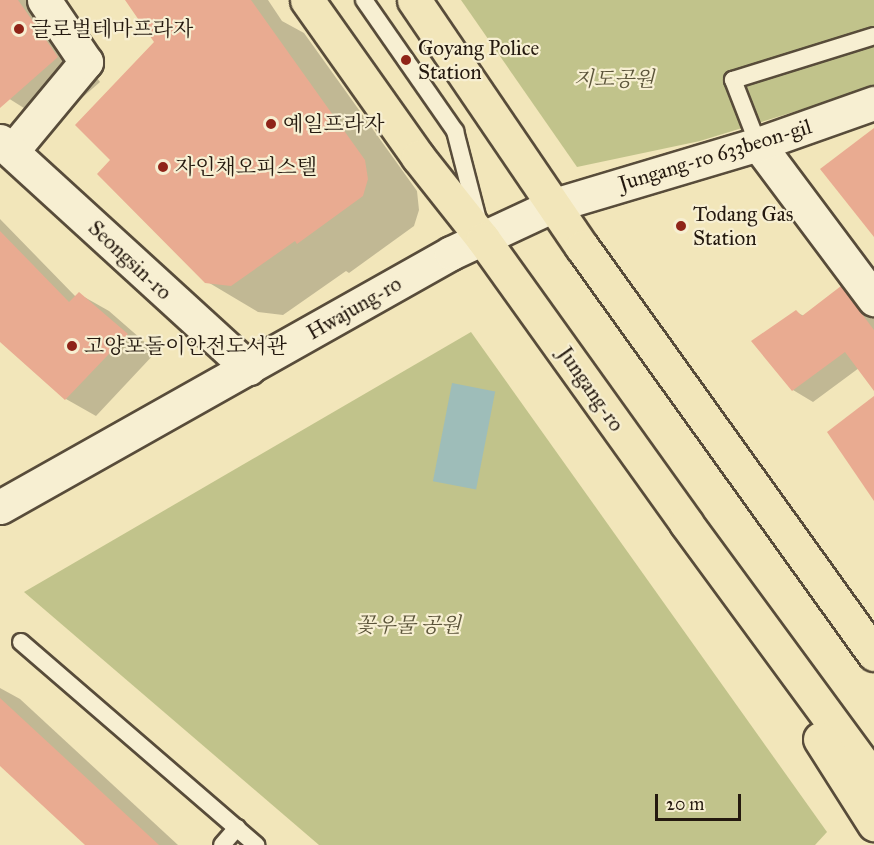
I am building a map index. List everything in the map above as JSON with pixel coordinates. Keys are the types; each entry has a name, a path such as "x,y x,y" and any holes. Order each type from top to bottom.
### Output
{"main road":[{"name":"Jungang-ro","path":"307,0 418,157 483,239 686,523 874,779"},
{"path":"414,0 582,248 874,654"},
{"path":"686,523 874,824"},
{"path":"793,541 874,628"}],"street":[{"name":"Seongsin-ro","path":"44,0 86,62 6,146 249,369"},
{"name":"Jungang-ro 633beon-gil","path":"554,205 758,144 874,104"},
{"path":"758,144 874,298"},
{"name":"Hwajung-ro","path":"0,507 249,369 451,253 554,205"}],"lane":[{"path":"364,0 455,131 483,239"},
{"path":"758,144 733,80 874,36"},
{"path":"21,642 256,845"},
{"path":"222,845 237,828"}],"green space":[{"name":"지도공원","path":"461,0 874,0 874,87 700,141 577,167"},
{"name":"꽃우물 공원","path":"471,332 827,832 815,845 319,845 24,592"}],"water":[{"path":"452,383 495,391 476,490 433,481"}],"building":[{"name":"글로벌테마프라자","path":"0,0 18,0 58,57 0,108"},
{"path":"125,0 251,0 365,160 368,179 363,196 297,244 295,241 231,286 205,283 97,174 110,160 75,125 154,42"},
{"path":"874,128 874,237 820,169"},
{"path":"0,231 69,302 79,292 128,334 65,400 0,342"},
{"path":"841,286 874,330 874,391 845,352 792,391 751,341 796,310 802,316"},
{"path":"874,396 874,501 827,432"},
{"path":"0,698 159,845 85,845 0,766"}],"place":[{"name":"글로벌테마프라자","path":"19,29"},
{"name":"Goyang Police Station","path":"406,60"},
{"name":"예일프라자","path":"271,124"},
{"name":"자인채오피스텔","path":"163,167"},
{"name":"Todang Gas Station","path":"681,226"},
{"name":"고양포돌이안전도서관","path":"72,346"}]}
